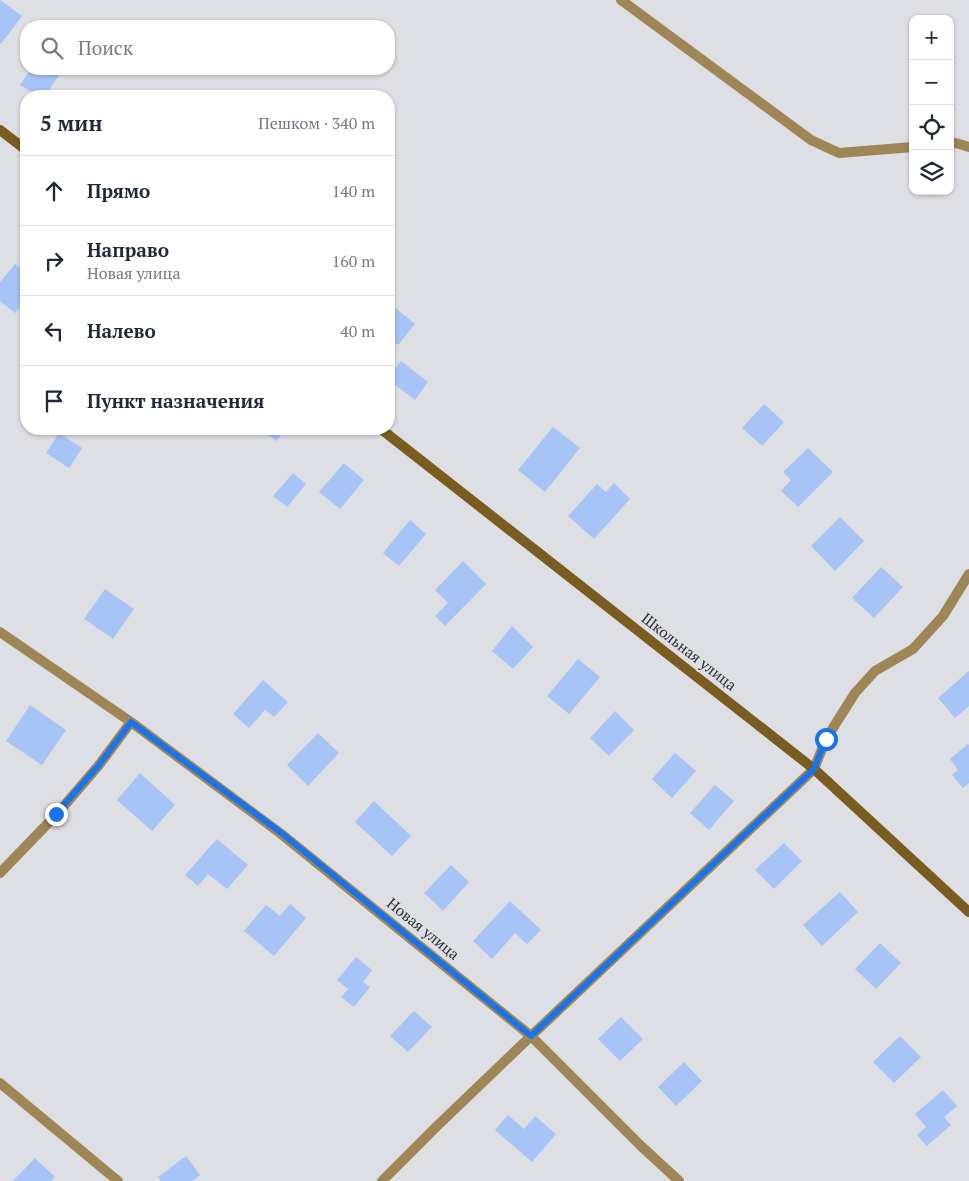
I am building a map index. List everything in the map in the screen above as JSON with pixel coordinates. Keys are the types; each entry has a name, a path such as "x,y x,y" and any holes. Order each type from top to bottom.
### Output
{"street":[{"path":"621,0 811,140 839,153 909,147"},
{"path":"0,130 20,145"},
{"path":"954,143 969,147"},
{"name":"Школьная улица","path":"388,435 814,769 969,912"},
{"path":"382,1181 531,1036 814,769 826,739 855,693 875,671 912,649 943,616 969,574"},
{"name":"Новая улица","path":"0,632 131,722 280,832 531,1036 641,1146 679,1181"},
{"path":"0,872 56,814 99,765 131,722"},
{"path":"0,1083 118,1181"}],"building":[{"path":"0,0 22,16 1,44 0,43"},
{"path":"27,75 59,75 49,90 28,90 20,85"},
{"path":"15,264 20,268 20,307 15,313 0,301 0,282"},
{"path":"395,308 415,324 398,345 395,343"},
{"path":"401,361 428,382 415,400 395,385 395,370"},
{"path":"764,404 784,422 762,446 742,428"},
{"path":"553,427 580,448 545,492 518,470"},
{"path":"58,435 62,435 82,448 69,468 46,453"},
{"path":"268,435 281,435 276,441"},
{"path":"808,448 833,472 798,507 781,491 791,480 783,472"},
{"path":"344,463 364,480 340,509 319,492"},
{"path":"293,473 306,484 287,507 273,496"},
{"path":"614,483 630,499 594,539 568,516 597,484 606,492"},
{"path":"840,517 864,541 835,571 811,546"},
{"path":"410,520 426,534 399,566 383,553"},
{"path":"463,561 486,584 445,626 435,616 448,603 435,590"},
{"path":"881,567 903,587 874,618 852,598"},
{"path":"105,589 134,609 113,639 84,619"},
{"path":"512,626 533,647 513,669 492,651"},
{"path":"578,659 600,677 569,714 547,696"},
{"path":"969,671 969,706 955,718 938,698"},
{"path":"263,680 288,702 274,717 265,710 249,728 233,714"},
{"path":"30,705 66,730 42,765 6,741"},
{"path":"615,711 634,730 609,756 590,738"},
{"path":"318,733 339,753 308,786 287,765"},
{"path":"968,744 969,783 963,788 952,775 958,770 950,759"},
{"path":"675,753 696,771 672,798 652,779"},
{"path":"140,773 175,805 152,831 117,800"},
{"path":"715,785 734,801 709,830 690,813"},
{"path":"374,801 411,836 392,856 355,822"},
{"path":"217,839 248,865 227,889 208,874 198,886 185,875"},
{"path":"784,843 802,861 774,889 755,870"},
{"path":"451,865 469,882 443,911 424,893"},
{"path":"840,892 858,912 822,946 803,925"},
{"path":"510,901 541,930 527,944 515,933 492,959 473,941"},
{"path":"290,904 306,918 274,956 244,931 266,905 280,916"},
{"path":"880,943 901,963 876,989 855,969"},
{"path":"356,957 372,970 363,982 370,987 354,1007 341,997 348,989 337,980"},
{"path":"414,1011 432,1027 408,1052 390,1036"},
{"path":"621,1017 643,1039 620,1061 598,1039"},
{"path":"900,1036 921,1057 894,1083 873,1062"},
{"path":"684,1062 702,1081 676,1106 658,1087"},
{"path":"943,1090 957,1106 944,1117 951,1125 927,1146 917,1135 926,1127 915,1114"},
{"path":"508,1115 524,1129 535,1116 556,1134 532,1162 495,1130"},
{"path":"186,1156 200,1175 192,1181 161,1181 158,1177"},
{"path":"35,1158 55,1177 51,1181 13,1181"}],"route":[{"path":"56,814 99,765 131,722 280,832 531,1036 814,769 826,739"}]}
